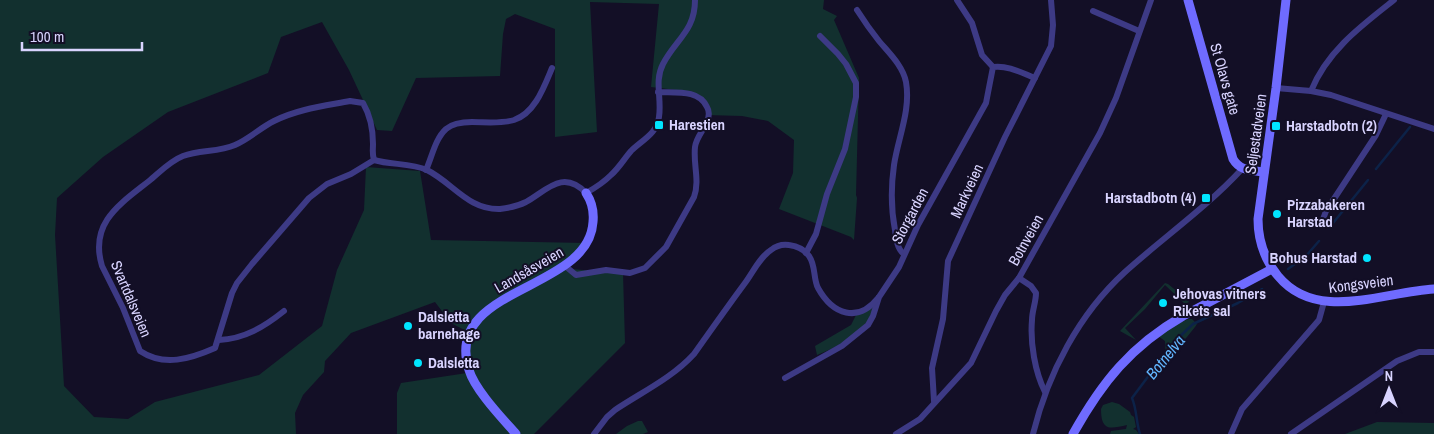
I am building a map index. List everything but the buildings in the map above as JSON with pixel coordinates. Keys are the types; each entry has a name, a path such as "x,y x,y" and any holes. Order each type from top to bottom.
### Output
{"street":[{"path":"284,311 247,334 233,339 219,340 226,311 237,283 308,198 327,184 351,174 374,160 426,170 436,175 471,202 488,208 509,208 518,205 554,183 569,182 575,184 586,193 612,175 629,153 654,132 660,114 659,77 663,65 691,24 695,0"},
{"path":"957,0 972,24 982,54 993,67 1012,69 1035,78"},
{"name":"Markveien","path":"934,401 932,368 943,319 948,261 1049,51 1053,40 1050,0"},
{"name":"Botnveien","path":"896,434 920,419 934,401 971,363 996,311 1005,295 1019,278 1100,133 1116,98 1151,0"},
{"name":"St Olavs gate","path":"1188,0 1234,159 1242,169"},
{"name":"Seljestadveien","path":"1272,269 1261,245 1258,228 1286,0"},
{"path":"1312,91 1328,61 1338,48 1349,36 1394,0"},
{"path":"857,10 899,66 906,83 904,118 894,165 892,186 895,233 901,252 904,254"},
{"path":"1093,11 1140,31"},
{"path":"806,253 816,234 827,194 845,149 856,97 856,83 846,64 820,36"},
{"name":"Storgarden","path":"784,378 834,351 860,332 873,316 879,297 898,267 926,210 986,103 993,67"},
{"path":"426,170 440,136 447,128 464,122 504,122 523,116 538,98 552,68"},
{"path":"1276,88 1312,91 1331,95 1434,130"},
{"path":"564,265 576,274 606,270 630,273 645,268 666,247 694,198 697,182 695,145 707,122 709,111 704,101 694,95 658,92"},
{"name":"Svartdalsveien","path":"219,340 215,348 180,360 161,360 140,351 132,329 102,266 99,255 98,245 104,225 116,208 170,164 182,157 236,145 273,122 300,110 350,101 363,103 368,110 372,129 372,154 374,160"},
{"path":"1322,222 1326,211 1376,134 1386,114"},
{"path":"1032,434 1053,372 1086,317 1105,293 1124,272 1216,195 1242,169 1264,172"},
{"name":"Landsåsveien","path":"516,434 472,377 466,356 468,338 475,323 488,310 581,253 592,233 593,209 586,193"},
{"path":"594,434 606,417 615,410 674,373 686,363 760,262 772,249 784,245 803,250 813,263 819,290 843,314 854,314 869,307 879,297"},
{"path":"1073,434 1099,390 1124,361 1147,340 1183,316 1272,269"},
{"name":"Kongsveien","path":"1272,269 1293,290 1306,297 1324,302 1344,302 1434,289"},
{"path":"1019,278 1031,286 1036,293 1032,322 1033,340 1040,384 1045,392"},
{"path":"1230,434 1242,409 1319,320 1324,302"},
{"path":"1290,434 1397,361 1419,352 1434,352"}],"green space":[{"path":"0,0 824,0 823,9 837,16 834,20 859,78 857,198 854,240 851,237 779,209 793,173 794,140 768,121 742,116 706,115 709,105 693,92 651,87 659,4 590,2 597,132 555,137 555,29 515,14 506,19 500,76 416,78 392,131 377,130 349,70 322,22 281,37 268,73 168,112 103,157 57,198 55,235 64,386 94,417 128,419 155,402 259,375 322,326 337,270 364,210 366,167 420,171 431,240 586,243 557,268 623,273 625,343 534,434 397,434 397,393 401,383 467,373 462,364 470,333 451,323 435,302 351,333 325,361 324,372 303,395 295,413 296,434 0,434"},
{"path":"1165,283 1189,302 1185,304 1165,285 1145,309 1125,328 1136,340 1120,331"},
{"path":"874,305 866,323 860,330 844,342 817,355 815,346 851,325 856,315"},
{"path":"1192,319 1197,324 1166,363 1165,341 1158,336 1178,323"},
{"path":"1112,402 1119,404 1130,412 1134,417 1136,427 1133,429 1139,434 1110,434 1111,431 1126,429 1127,425 1112,428 1103,422 1101,409 1103,405"},
{"path":"642,421 648,432 643,434 616,434 627,426"},
{"path":"1377,422 1434,423 1434,434 1345,434"}],"waterway":[{"name":"Botnelva","path":"1376,169 1410,127"},
{"name":"Botnelva","path":"1329,228 1368,180"},
{"name":"Botnelva","path":"1288,269 1306,256 1319,241"},
{"name":"Botnelva","path":"1140,434 1132,398 1174,342 1193,324 1238,303 1262,289"}],"place":[{"name":"Harestien","path":"659,125"},
{"name":"Harstadbotn (2)","path":"1276,126"},
{"name":"Harstadbotn (4)","path":"1206,198"},
{"name":"Pizzabakeren Harstad","path":"1277,214"},
{"name":"Bohus Harstad","path":"1367,258"},
{"name":"Jehovas vitners Rikets sal","path":"1163,303"},
{"name":"Dalsletta barnehage","path":"408,326"},
{"name":"Dalsletta","path":"418,363"}]}
